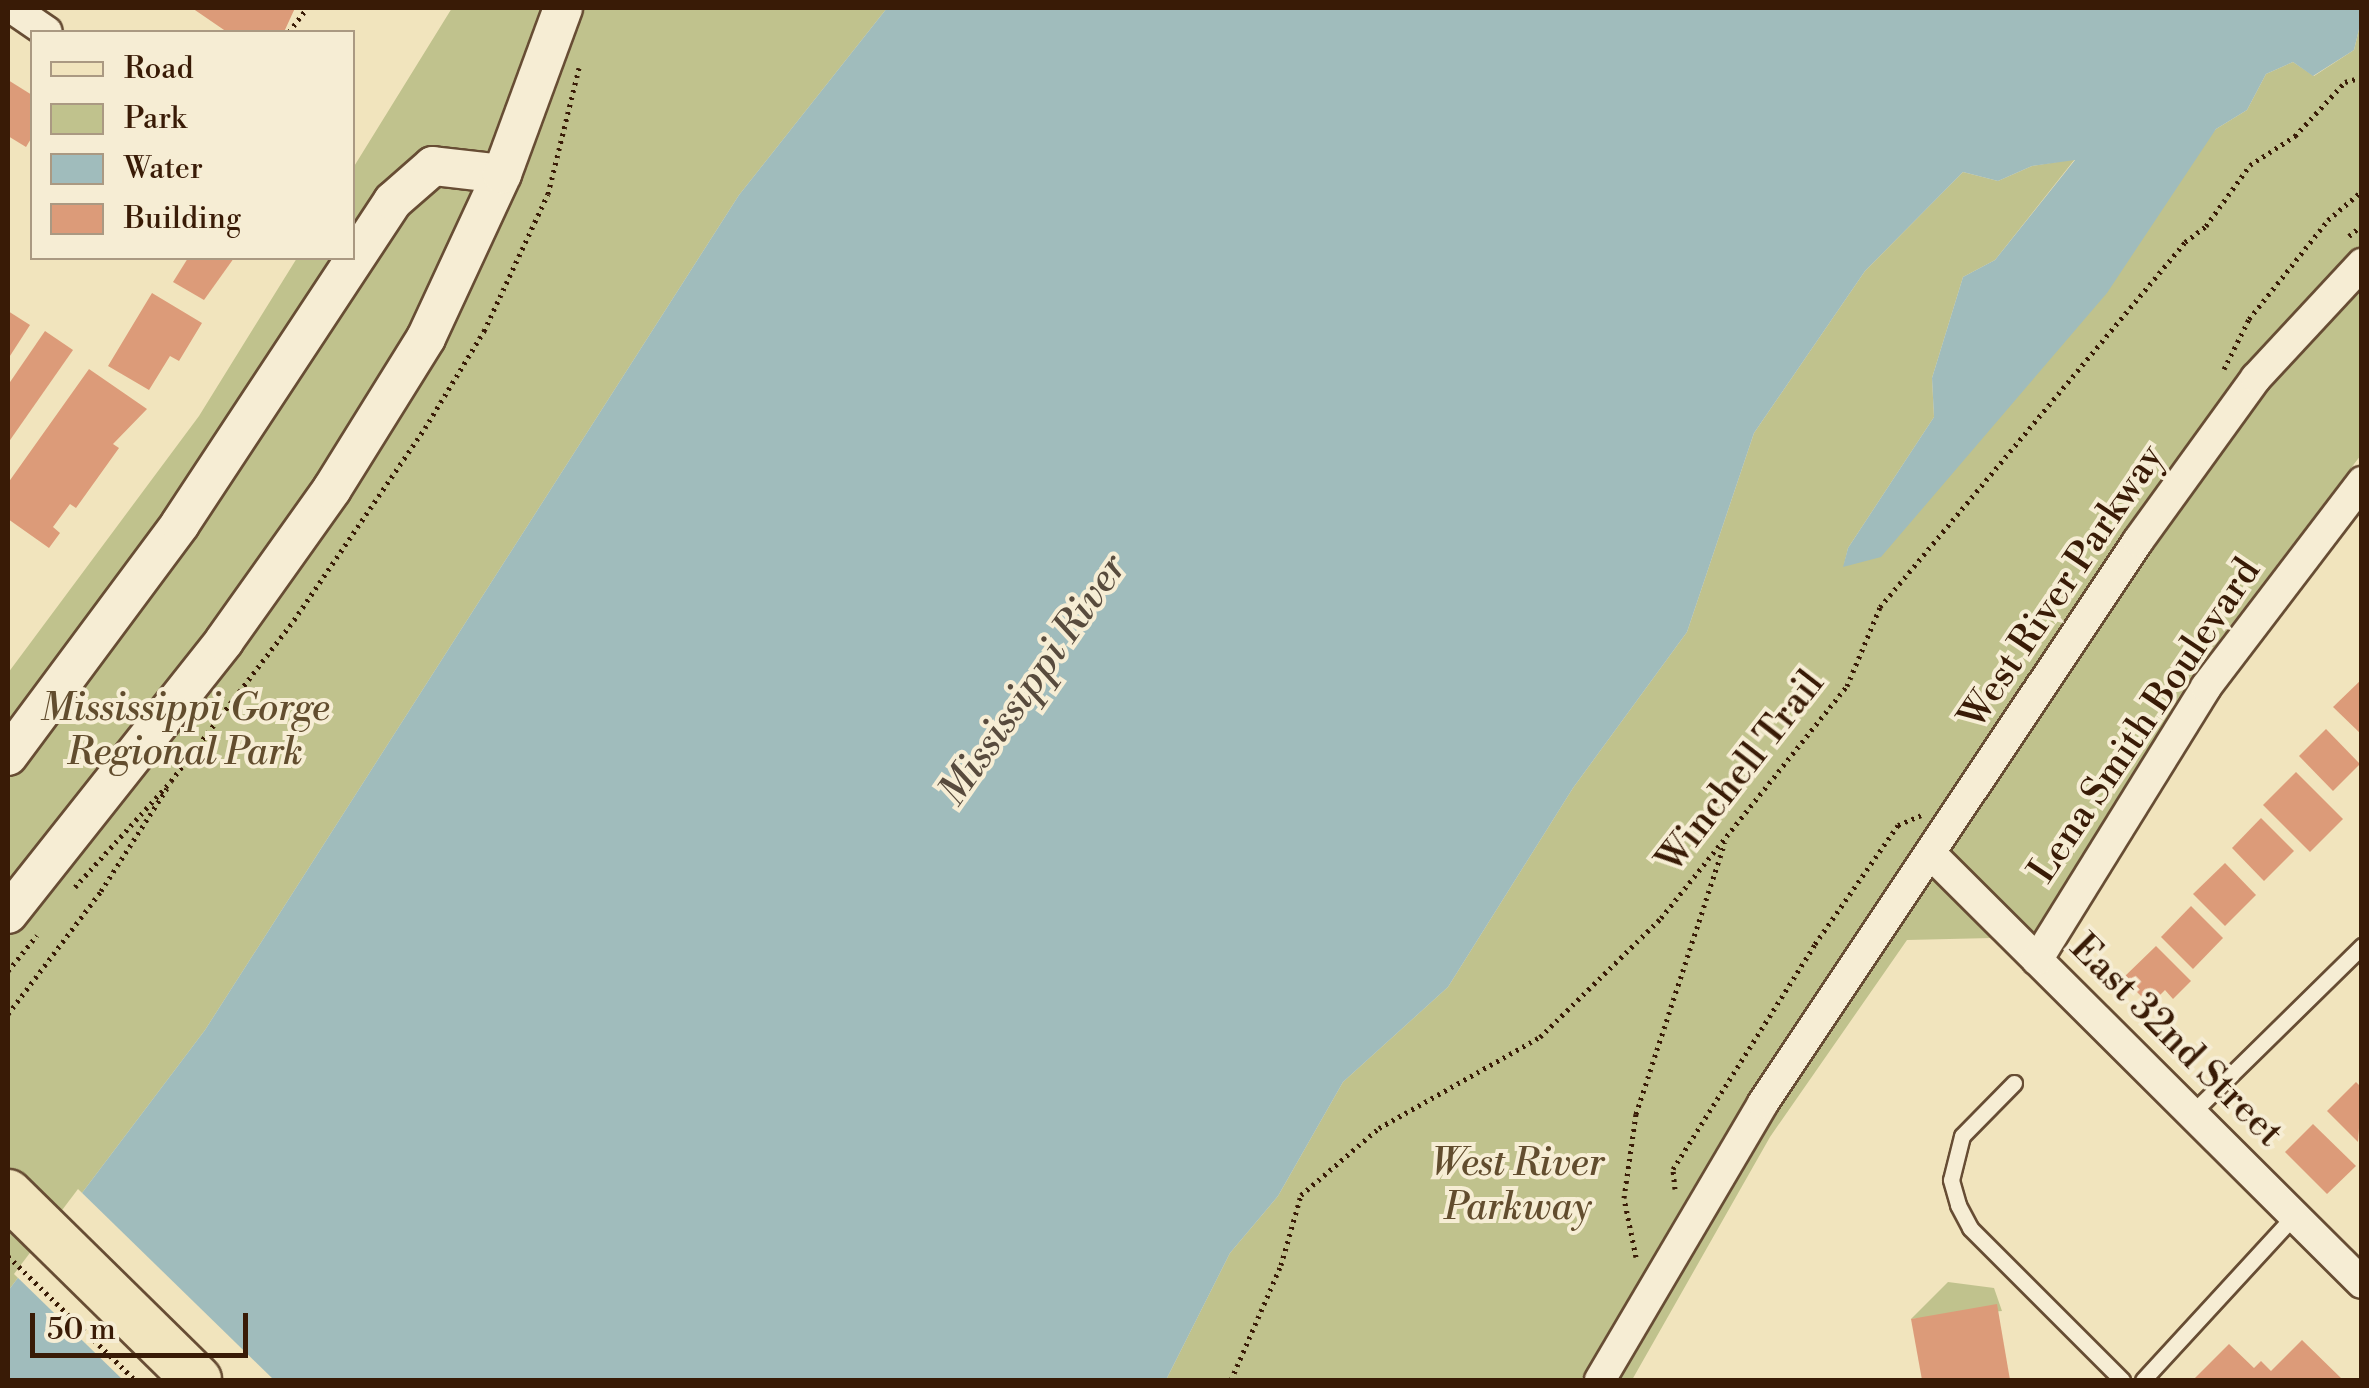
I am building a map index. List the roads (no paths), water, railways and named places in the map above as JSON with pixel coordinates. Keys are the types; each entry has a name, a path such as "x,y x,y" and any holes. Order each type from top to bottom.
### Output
{"main road":[{"path":"8,1194 197,1380"}],"street":[{"path":"12,8 44,30"},
{"path":"24,922 332,488 426,338 502,174 563,8"},
{"path":"355,253 418,173 451,164 502,174"},
{"path":"14,735 180,524 350,260"},
{"name":"West River Parkway","path":"1600,1380 1763,1104 1933,856 2191,465 2256,378 2362,264"},
{"name":"Lena Smith Boulevard","path":"2038,960 2206,687 2362,482"},
{"name":"East 32nd Street","path":"1933,856 2294,1216 2354,1262"}],"lane":[{"path":"2192,1114 2362,946"},
{"path":"2014,1083 1962,1136 1950,1180 1958,1205 1970,1228 2122,1380"},
{"path":"2144,1380 2220,1304 2223,1290 2294,1216"}],"water":[{"name":"Mississippi River","path":"887,8 2361,8 2361,21 2354,50 2313,76 2293,62 2266,74 2247,110 2216,129 2107,293 1881,557 1843,567 1848,548 1934,417 1932,378 1963,277 1995,260 2075,160 2032,166 1998,181 1963,172 1865,271 1754,433 1687,632 1573,788 1448,987 1343,1082 1278,1196 1230,1253 1166,1380 8,1380 8,1291 205,1030 739,195"}],"park label":[{"name":"Mississippi Gorge Regional Park","path":"185,731"}]}
